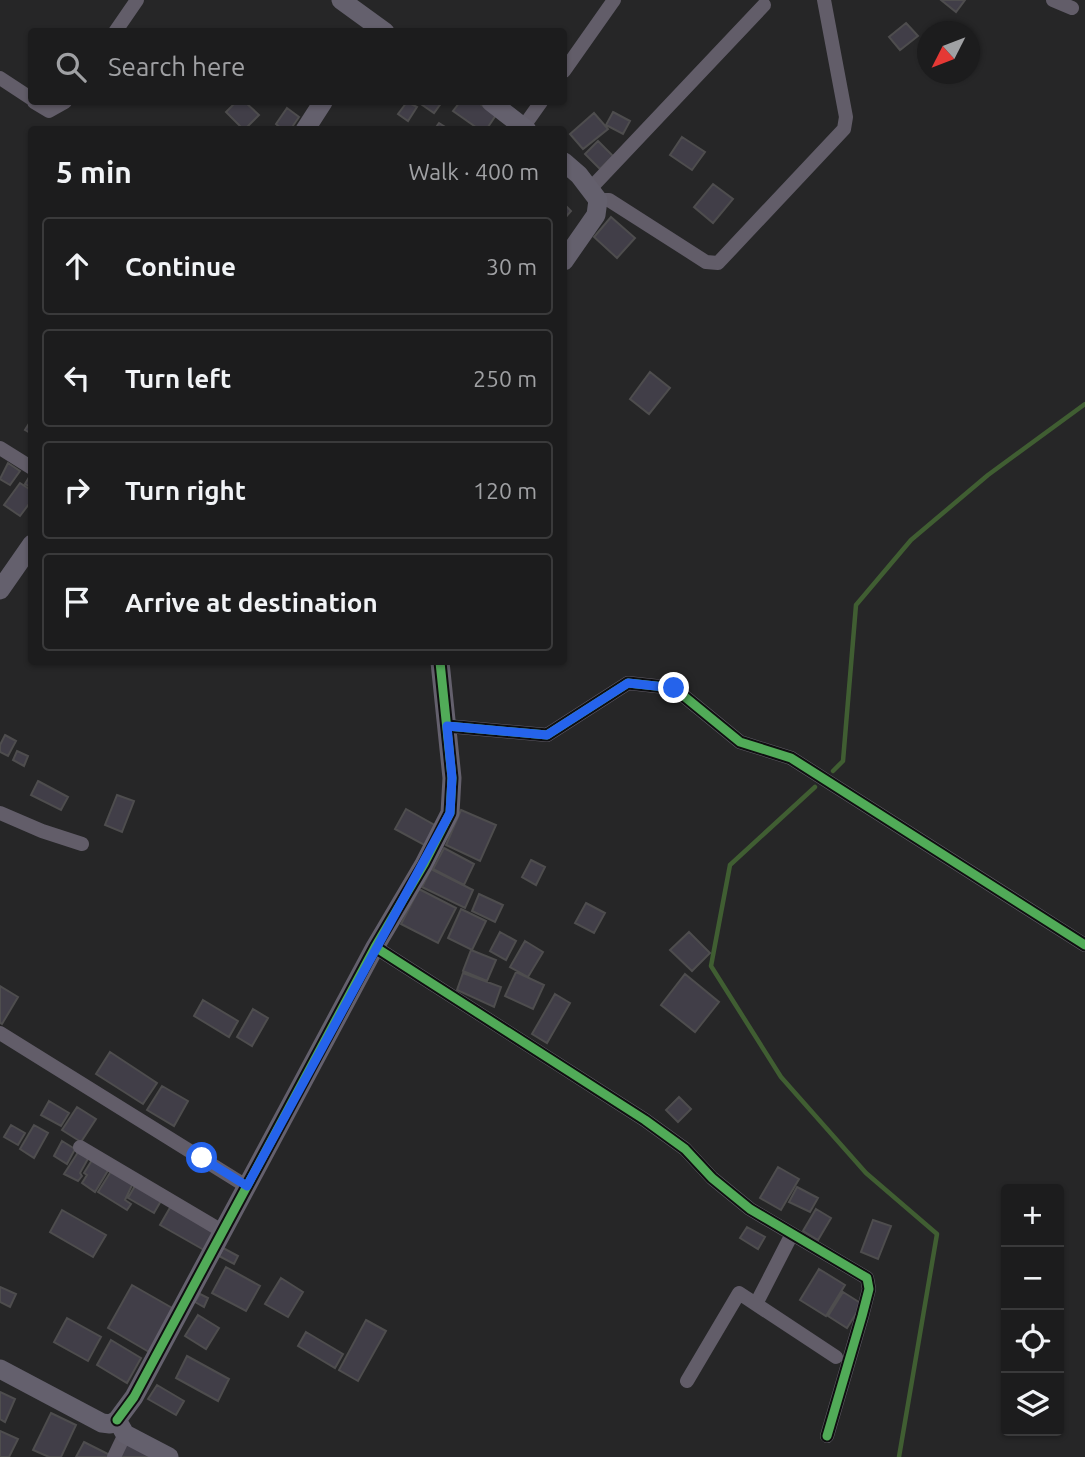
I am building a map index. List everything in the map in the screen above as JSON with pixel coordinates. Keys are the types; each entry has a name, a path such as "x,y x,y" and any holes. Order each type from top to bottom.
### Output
{"street":[{"path":"118,28 137,0"},
{"path":"341,0 376,28"},
{"path":"567,67 614,0"},
{"path":"567,165 594,195 609,200 706,262 718,263 844,129 846,117 824,0"},
{"path":"1053,0 1072,8"},
{"path":"567,257 596,215 594,195 764,5"},
{"path":"0,78 28,97"},
{"path":"40,105 48,111 59,105"},
{"path":"308,126 321,105"},
{"path":"495,105 523,126"},
{"path":"527,126 539,105"},
{"path":"0,448 28,466"},
{"path":"0,590 28,550"},
{"path":"114,1457 121,1427 134,1397 450,813 452,778 440,665"},
{"path":"447,726 547,735 628,683 674,688 740,742 791,758 1085,945"},
{"path":"0,813 82,844"},
{"path":"376,947 645,1120 685,1149 712,1178 750,1209 867,1278 869,1289 827,1436"},
{"path":"0,1033 247,1186"},
{"path":"80,1147 222,1231"},
{"path":"756,1304 792,1234"},
{"path":"687,1381 739,1293 836,1357"},
{"path":"0,1369 102,1423 121,1427 169,1457"}],"building":[{"path":"941,0 965,0 956,12"},
{"path":"906,23 917,35 900,50 889,37"},
{"path":"233,105 248,105 259,115 248,126 240,126 226,112"},
{"path":"405,105 417,107 408,121 398,114"},
{"path":"422,105 440,105 434,113"},
{"path":"458,105 481,105 496,115 489,126 474,126 453,111"},
{"path":"287,108 299,117 293,126 276,124"},
{"path":"613,112 630,121 623,134 606,125"},
{"path":"594,113 608,129 583,149 570,134"},
{"path":"682,137 705,152 692,170 670,155"},
{"path":"598,141 613,156 600,169 585,154"},
{"path":"713,184 733,199 713,223 694,207"},
{"path":"611,217 635,238 617,258 594,237"},
{"path":"650,372 670,388 649,414 630,399"},
{"path":"8,463 20,471 10,485 0,479"},
{"path":"20,483 28,488 28,505 20,516 4,505"},
{"path":"5,735 16,741 8,756 0,752"},
{"path":"17,751 28,756 24,766 13,760"},
{"path":"38,781 68,797 61,810 31,795"},
{"path":"117,795 134,801 122,832 105,825"},
{"path":"406,809 438,827 428,847 395,829"},
{"path":"461,810 496,825 480,861 446,845"},
{"path":"444,848 474,864 464,885 433,869"},
{"path":"531,860 545,867 536,885 522,877"},
{"path":"431,869 473,890 465,908 422,887"},
{"path":"419,889 456,908 438,943 401,924"},
{"path":"479,894 503,905 495,922 472,911"},
{"path":"586,903 605,913 594,933 575,923"},
{"path":"461,909 486,921 472,950 448,938"},
{"path":"500,932 516,941 506,960 490,951"},
{"path":"689,932 710,953 692,971 670,950"},
{"path":"525,941 543,952 528,977 510,967"},
{"path":"471,950 496,960 487,981 463,971"},
{"path":"516,972 544,985 533,1009 505,996"},
{"path":"463,973 501,987 494,1007 457,990"},
{"path":"685,974 719,1002 695,1032 661,1005"},
{"path":"0,986 18,997 2,1024 0,1023"},
{"path":"555,994 570,1003 547,1043 532,1034"},
{"path":"203,1000 238,1021 229,1037 194,1016"},
{"path":"253,1009 268,1018 252,1046 237,1037"},
{"path":"110,1052 157,1083 143,1104 96,1074"},
{"path":"162,1086 188,1101 174,1126 147,1110"},
{"path":"679,1097 691,1109 678,1122 666,1110"},
{"path":"49,1101 69,1113 61,1126 41,1115"},
{"path":"77,1107 96,1119 81,1142 62,1130"},
{"path":"11,1125 25,1133 18,1145 4,1137"},
{"path":"34,1125 48,1133 34,1158 20,1149"},
{"path":"62,1141 75,1149 67,1164 54,1156"},
{"path":"80,1149 90,1155 78,1181 64,1174"},
{"path":"94,1157 110,1167 95,1192 82,1183 87,1175 84,1173"},
{"path":"778,1167 799,1179 781,1210 760,1198"},
{"path":"113,1168 134,1181 125,1200 131,1204 127,1210 98,1192"},
{"path":"136,1184 162,1199 154,1213 128,1198"},
{"path":"797,1187 818,1198 810,1212 789,1202"},
{"path":"171,1206 214,1232 204,1250 160,1225"},
{"path":"816,1209 831,1218 818,1240 803,1231"},
{"path":"62,1210 106,1235 93,1257 50,1232"},
{"path":"873,1220 891,1226 878,1259 861,1252"},
{"path":"747,1227 765,1237 758,1249 740,1238"},
{"path":"223,1248 238,1256 234,1264 219,1256"},
{"path":"226,1267 260,1286 246,1311 212,1293"},
{"path":"819,1269 845,1285 826,1316 800,1300"},
{"path":"281,1278 303,1292 288,1317 265,1304"},
{"path":"132,1285 174,1309 149,1352 108,1328"},
{"path":"0,1287 16,1294 10,1307 0,1302"},
{"path":"843,1292 862,1304 847,1328 828,1316"},
{"path":"200,1294 208,1298 204,1307 195,1302"},
{"path":"198,1315 219,1328 206,1349 185,1336"},
{"path":"67,1318 101,1337 88,1361 54,1342"},
{"path":"366,1320 386,1331 358,1381 339,1370"},
{"path":"306,1332 343,1354 335,1368 298,1346"},
{"path":"111,1340 141,1358 127,1383 97,1365"},
{"path":"187,1356 229,1379 218,1401 176,1378"},
{"path":"157,1385 184,1401 176,1415 148,1399"},
{"path":"0,1392 15,1399 5,1422 0,1419"},
{"path":"51,1413 76,1425 61,1457 49,1457 33,1450"},
{"path":"0,1431 18,1439 9,1457 0,1457"},
{"path":"124,1441 150,1453 148,1457 117,1457"},
{"path":"84,1442 112,1456 76,1457"}],"waterway":[{"path":"833,771 843,761 856,605 911,540 988,475 1085,404"},
{"path":"815,787 730,865 711,966 781,1077 866,1173 937,1234 899,1457"}],"cycle path":[{"path":"117,1420 134,1397 375,947 424,864 450,813 452,778 440,665"},
{"path":"447,726 547,735 628,683 674,688 740,742 791,758 1085,945"},
{"path":"375,947 645,1120 685,1149 712,1178 750,1209 867,1278 869,1289 827,1436"}],"route":[{"path":"202,1158 247,1186 450,813 452,778 447,726 547,735 628,683 674,688"}]}
